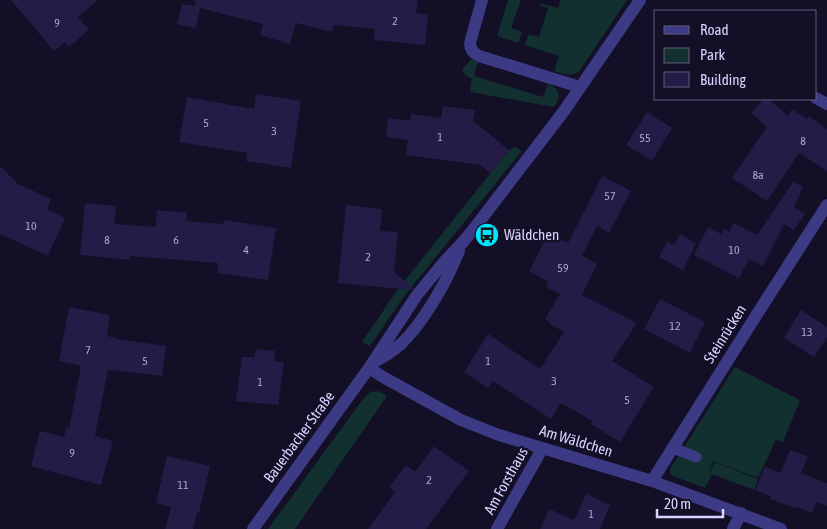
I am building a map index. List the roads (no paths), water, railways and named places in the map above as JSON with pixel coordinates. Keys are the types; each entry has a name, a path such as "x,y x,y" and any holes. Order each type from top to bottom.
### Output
{"street":[{"path":"482,0 470,43 473,52 479,56 580,87 640,0"},
{"name":"Bauerbacher Straße","path":"253,529 370,366 417,295 463,242 558,119 580,87"},
{"name":"Steinrücken","path":"652,481 827,205"},
{"name":"Am Wäldchen","path":"370,366 383,377 461,420 542,449 652,481 781,529"},
{"name":"Am Forsthaus","path":"498,529 542,449"},
{"path":"733,529 741,513"}],"lane":[{"path":"673,448 696,457"}],"place":[{"name":"Wäldchen","path":"487,235"}]}
